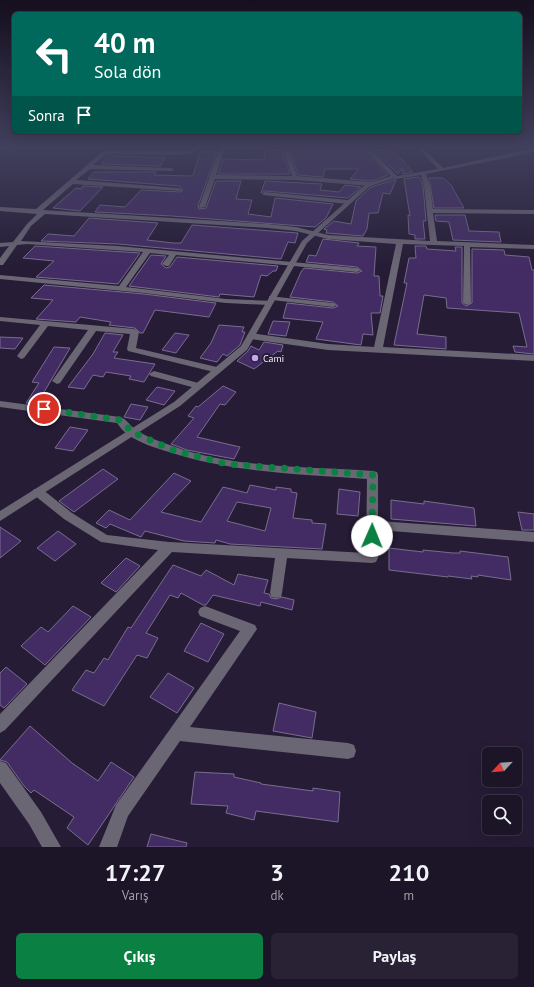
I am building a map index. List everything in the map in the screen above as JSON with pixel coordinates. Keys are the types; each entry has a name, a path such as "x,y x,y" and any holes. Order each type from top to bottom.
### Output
{"street":[{"path":"0,263 40,212 67,187"},
{"path":"133,187 179,190"},
{"path":"202,207 209,187"},
{"path":"0,517 177,404 244,348 304,242 348,202 368,187"},
{"path":"427,187 434,244"},
{"path":"265,194 348,202"},
{"path":"0,208 40,212 268,226 296,229 328,237 434,244 534,247"},
{"path":"430,210 534,212"},
{"path":"0,245 27,242 174,253 357,270"},
{"path":"378,350 400,242"},
{"path":"467,245 467,303"},
{"path":"121,289 148,251"},
{"path":"166,264 174,253"},
{"path":"0,278 121,289 226,301 270,301 333,305"},
{"path":"0,319 135,332 131,349 218,370"},
{"path":"21,356 46,323"},
{"path":"57,380 94,328"},
{"path":"250,336 328,347 534,358"},
{"path":"154,374 198,386"},
{"path":"0,404 120,420 132,432 173,450 227,464 373,475 372,558 169,547 105,539 68,516 38,492"},
{"path":"372,525 534,537"},
{"path":"0,725 169,547"},
{"path":"276,592 282,554"},
{"path":"108,847 122,811 250,629 205,612"},
{"path":"177,734 348,751"},
{"path":"0,768 52,847"}],"building":[{"path":"83,187 103,187 80,211 53,208 76,188 81,189"},
{"path":"180,187 205,187 198,206 199,209 206,208 214,187 239,187 236,199 252,200 248,214 271,217 275,198 333,204 326,218 315,227 172,216 95,212 100,205 125,207 141,190 181,192 183,190"},
{"path":"263,187 321,187 320,190 339,192 344,187 361,187 348,198 265,191 261,193"},
{"path":"371,187 393,187 390,194 383,193 378,213 369,213 367,229 363,236 326,233 327,230 324,229 334,221 351,224 356,201"},
{"path":"405,187 423,187 426,221 423,221 425,239 415,239 415,235 409,234 408,215 410,216"},
{"path":"430,187 452,187 464,208 434,208"},
{"path":"435,215 465,215 469,231 499,232 501,242 453,240 449,222 436,221"},
{"path":"89,218 158,223 147,240 173,243 181,243 192,225 298,233 295,243 288,242 281,259 118,244 41,241 48,234 74,236"},
{"path":"323,239 359,243 357,246 376,247 374,276 379,276 380,296 383,296 380,313 371,313 373,335 363,334 361,345 316,339 323,322 283,318 287,303 333,308 338,306 333,302 290,297 304,268 357,273 362,271 357,267 306,262 309,255 316,256"},
{"path":"35,246 140,253 118,284 36,277 54,261 23,258"},
{"path":"415,246 426,246 427,249 456,251 455,247 462,247 462,303 466,306 472,303 472,249 504,250 505,255 529,257 532,270 534,270 534,354 515,352 513,346 527,347 519,313 447,308 446,298 424,295 417,334 446,337 446,349 394,345 407,283 404,283 409,258 416,258"},
{"path":"151,255 166,256 161,264 166,268 170,267 177,257 278,266 276,271 273,271 267,276 261,275 254,297 220,294 219,297 129,286"},
{"path":"44,285 144,294 216,303 209,317 155,310 143,333 140,333 135,328 109,325 111,322 80,317 76,322 36,319 53,300 31,298"},
{"path":"273,321 290,322 286,336 268,334"},
{"path":"219,325 244,327 242,332 245,332 240,345 227,356 223,354 217,362 200,358 211,343"},
{"path":"105,333 123,335 113,352 118,352 114,358 155,364 144,382 129,379 131,376 106,372 103,377 93,375 84,389 68,387 93,354"},
{"path":"175,333 189,335 176,353 162,350"},
{"path":"0,337 23,338 15,349 0,348"},
{"name":"Cami","path":"264,342 283,345 281,352 278,351 254,369 237,361 248,351 251,346 259,350"},
{"path":"54,347 70,348 37,404 26,403 39,383 32,382"},
{"path":"223,386 236,392 225,405 220,404 197,437 240,447 234,459 187,450 171,444 194,418 188,416 196,406 198,407"},
{"path":"157,387 175,391 164,405 146,400"},
{"path":"131,404 148,407 140,420 124,417"},
{"path":"70,427 88,430 73,451 55,448"},
{"path":"103,469 118,479 74,512 59,501"},
{"path":"174,473 191,481 161,512 201,522 223,487 247,493 250,485 276,490 276,487 291,489 291,492 297,493 293,518 312,520 312,523 326,524 322,549 230,544 216,540 215,543 184,541 145,531 141,537 110,524 106,528 96,523 109,510 130,520","holes":["237,502 271,508 265,531 227,521"]},
{"path":"339,489 360,492 358,516 337,514"},
{"path":"391,500 424,504 424,501 474,508 476,526 391,519"},
{"path":"518,512 534,514 534,530 522,530"},
{"path":"0,527 21,541 0,558"},
{"path":"58,531 76,544 55,561 37,548"},
{"path":"389,548 423,552 423,550 460,553 460,551 508,557 511,580 478,575 478,577 471,576 472,579 389,570"},
{"path":"126,558 140,566 116,592 101,583"},
{"path":"173,565 201,576 206,570 234,585 238,574 268,580 264,593 269,594 271,598 276,599 282,597 294,600 292,610 261,602 260,606 213,595 206,605 203,605 181,593 178,598 170,595 146,633 158,638 147,658 137,655 104,706 72,690 86,670 94,673 104,658 108,660 128,627 131,628"},
{"path":"73,606 91,617 45,665 21,646 41,627 48,632"},
{"path":"201,623 224,634 208,662 184,651"},
{"path":"6,667 27,684 4,708 0,705 0,673"},
{"path":"168,673 194,688 177,713 150,697"},
{"path":"279,703 316,712 312,738 273,731"},
{"path":"30,726 72,763 98,781 111,762 134,777 88,845 67,828 74,817 34,790 31,793 24,786 7,762 0,760"},
{"path":"195,772 234,774 234,777 261,784 313,791 313,788 340,792 338,822 256,811 254,820 226,813 228,806 191,804"},
{"path":"151,834 187,843 186,847 147,847"}],"place":[{"name":"Cami","path":"255,358"}],"route":[{"path":"44,409 74,412 120,420 132,432 173,450 227,464 373,475 372,536"}]}
